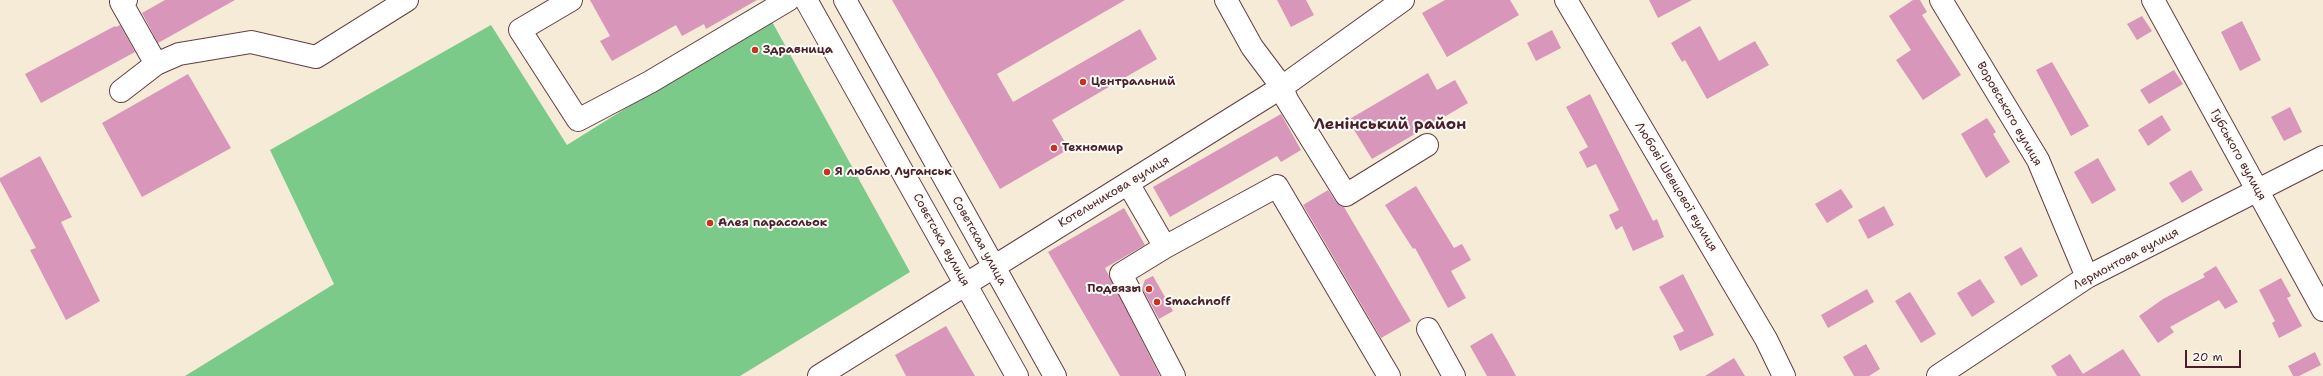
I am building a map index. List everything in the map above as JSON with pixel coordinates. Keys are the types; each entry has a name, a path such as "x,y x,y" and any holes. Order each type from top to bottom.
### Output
{"street":[{"path":"126,0 121,2 156,64"},
{"path":"121,92 156,64 179,54 251,42 316,57 407,0"},
{"path":"571,0 520,30 578,120 650,82 788,0"},
{"name":"Совєтська вулиця","path":"806,0 1017,376"},
{"name":"Советская улица","path":"845,0 1055,376"},
{"path":"1226,0 1252,48 1282,88 1287,100 1346,195 1427,145"},
{"name":"Котельникова вулиця","path":"819,376 994,268 1037,238 1129,185 1282,88 1403,0"},
{"name":"Любові Шевцової вулиця","path":"1566,0 1766,339 1784,376"},
{"name":"Воровського вулиця","path":"1941,0 2038,160 2087,277"},
{"name":"Губського вулиця","path":"2153,0 2323,310"},
{"name":"Лермонтова вулиця","path":"1938,376 2087,277 2323,157"},
{"path":"1129,185 1165,247"},
{"path":"1174,376 1121,274 1165,247 1277,186 1389,376"},
{"path":"1428,329 1454,376"}],"green space":[{"path":"770,18 910,272 740,376 185,376 334,284 270,150 491,25 567,145"}],"building":[{"path":"165,0 235,0 158,43 142,13"},
{"path":"590,0 757,0 706,29 704,24 682,36 676,25 612,61 600,41 610,36"},
{"name":"Центральний","path":"892,0 1125,0 997,74 1013,102 1140,29 1157,59 1052,120 1069,149 1000,189"},
{"path":"1277,0 1306,0 1314,15 1291,27"},
{"path":"1445,0 1510,0 1519,15 1447,57 1422,13"},
{"path":"1649,0 1692,0 1658,18"},
{"path":"1913,0 1920,0 1927,12 1922,15 1961,75 1923,100 1896,60 1911,50 1889,16"},
{"path":"2142,16 2152,31 2137,40 2127,24"},
{"path":"2242,21 2261,60 2240,71 2221,32"},
{"path":"120,25 135,52 41,103 25,74 115,26"},
{"path":"1700,26 1719,61 1755,41 1769,65 1707,99 1685,60 1682,62 1671,43"},
{"path":"1552,30 1561,48 1536,61 1527,43"},
{"path":"2052,62 2089,126 2071,136 2036,70"},
{"path":"2174,70 2183,84 2149,104 2140,90"},
{"path":"1428,73 1437,90 1455,80 1468,103 1372,159 1348,120"},
{"path":"188,74 231,148 142,197 102,123"},
{"path":"1590,94 1653,221 1657,219 1664,237 1633,251 1622,226 1616,230 1609,215 1619,210 1596,164 1587,168 1579,152 1588,147 1566,107"},
{"path":"2290,107 2302,132 2284,141 2271,117"},
{"path":"1281,114 1301,150 1281,162 1277,156 1170,217 1153,187"},
{"path":"2162,115 2171,130 2148,146 2138,130"},
{"path":"1987,118 1996,132 1993,134 2010,162 1986,178 1961,134"},
{"path":"40,156 72,217 61,222 100,301 66,320 30,250 36,248 0,181 0,178"},
{"path":"2098,158 2116,190 2092,204 2074,172"},
{"path":"2191,170 2203,190 2182,203 2169,183"},
{"path":"1416,186 1454,248 1462,244 1471,260 1451,271 1466,298 1448,308 1415,248 1413,249 1385,205"},
{"path":"1841,189 1853,207 1827,223 1815,204"},
{"path":"1328,190 1336,202 1344,207 1411,321 1381,338 1303,205"},
{"path":"1884,206 1894,225 1868,239 1858,220"},
{"path":"1124,208 1145,245 1105,268 1160,376 1120,376 1048,252"},
{"path":"2021,247 2038,276 2021,286 2004,257"},
{"path":"2216,266 2238,302 2225,309 2219,300 2170,327 2174,332 2158,343 2139,316 2163,299 2205,277 2203,274"},
{"path":"1683,274 1714,335 1680,351 1673,336 1684,331 1659,287"},
{"name":"Smachnoff","path":"1153,276 1173,311 1159,319 1142,288 1145,280"},
{"path":"2281,278 2291,296 2287,298 2302,326 2279,338 2272,323 2275,321 2259,290"},
{"path":"1980,279 1995,302 1972,317 1957,293"},
{"path":"1867,289 1874,302 1828,328 1821,315"},
{"path":"1910,292 1936,334 1921,343 1895,301"},
{"path":"946,326 975,376 906,376 895,355"},
{"path":"1492,333 1516,376 1487,376 1470,346"},
{"path":"1866,344 1880,369 1869,376 1854,376 1843,357"},
{"path":"2123,349 2141,376 2057,376 2051,366 2070,354 2083,374"},
{"path":"2315,352 2321,365 2299,376 2293,376 2288,366"},
{"path":"1734,358 1745,376 1705,376"}],"place":[{"name":"Здравница","path":"755,50"},
{"name":"Центральний","path":"1083,82"},
{"name":"Техномир","path":"1054,148"},
{"name":"Я люблю Луганськ","path":"827,172"},
{"name":"Алея парасольок","path":"710,223"},
{"name":"Подвязы","path":"1149,289"},
{"name":"Smachnoff","path":"1157,302"}],"district":[{"name":"Ленінський район","path":"1390,125"}]}
